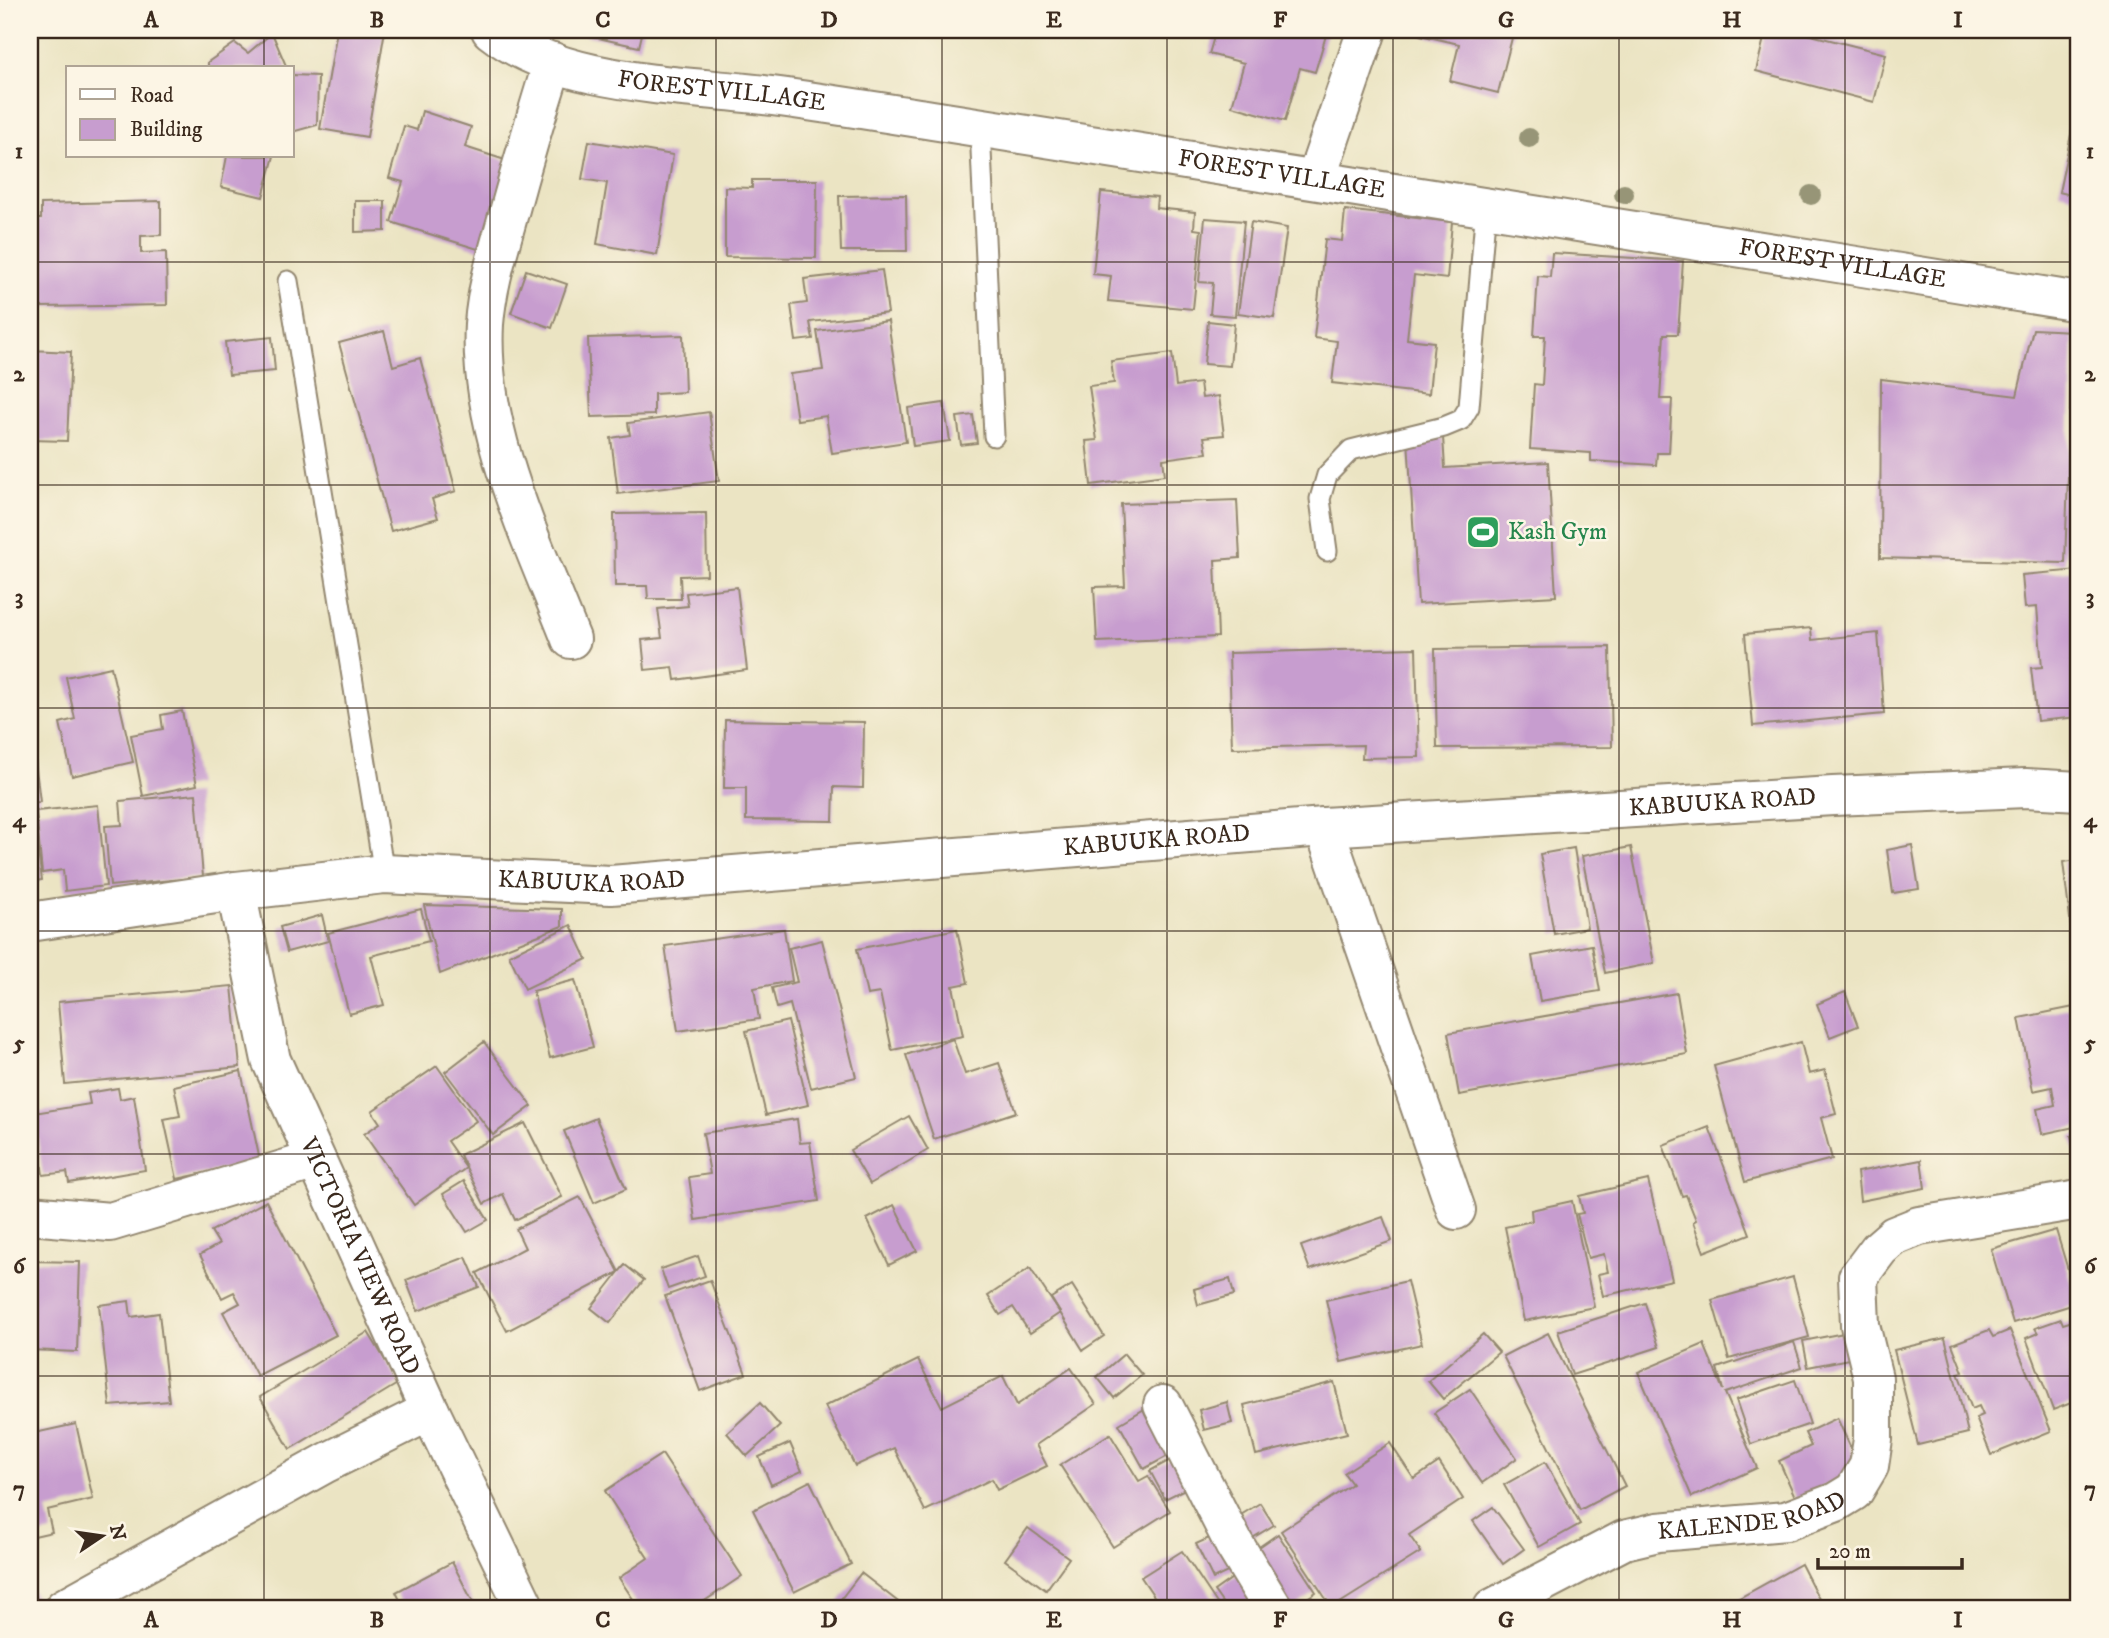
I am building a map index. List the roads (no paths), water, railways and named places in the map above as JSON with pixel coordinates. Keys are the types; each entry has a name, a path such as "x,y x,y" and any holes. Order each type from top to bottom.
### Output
{"street":[{"name":"FOREST VILLAGE","path":"491,30 538,58 583,72 664,85 772,96 1316,179 2079,302"},
{"path":"1316,179 1367,30"},
{"path":"552,62 489,278 484,326 493,421 517,500 571,639"},
{"name":"KABUUKA ROAD","path":"30,922 236,891 384,874 611,885 1324,827 1832,796 2026,788 2079,791"},
{"path":"1324,827 1456,1210"},
{"name":"VICTORIA VIEW ROAD","path":"236,891 271,1060 429,1411 525,1608"},
{"path":"30,1215 110,1222 316,1160"},
{"name":"KALENDE ROAD","path":"1493,1608 1624,1540 1658,1532 1786,1521 1836,1502 1854,1491 1869,1466 1873,1439 1873,1378 1860,1325 1858,1277 1872,1258 1894,1236 1919,1226 2079,1200"},
{"path":"1163,1405 1234,1544 1273,1608"},
{"path":"64,1608 302,1476 429,1411"}],"lane":[{"path":"980,128 994,436"},
{"path":"1327,551 1320,499 1326,475 1351,450 1444,427 1461,420 1469,407 1486,206"},
{"path":"288,281 384,874"}],"place":[{"name":"Kash Gym","path":"1483,532"}]}
